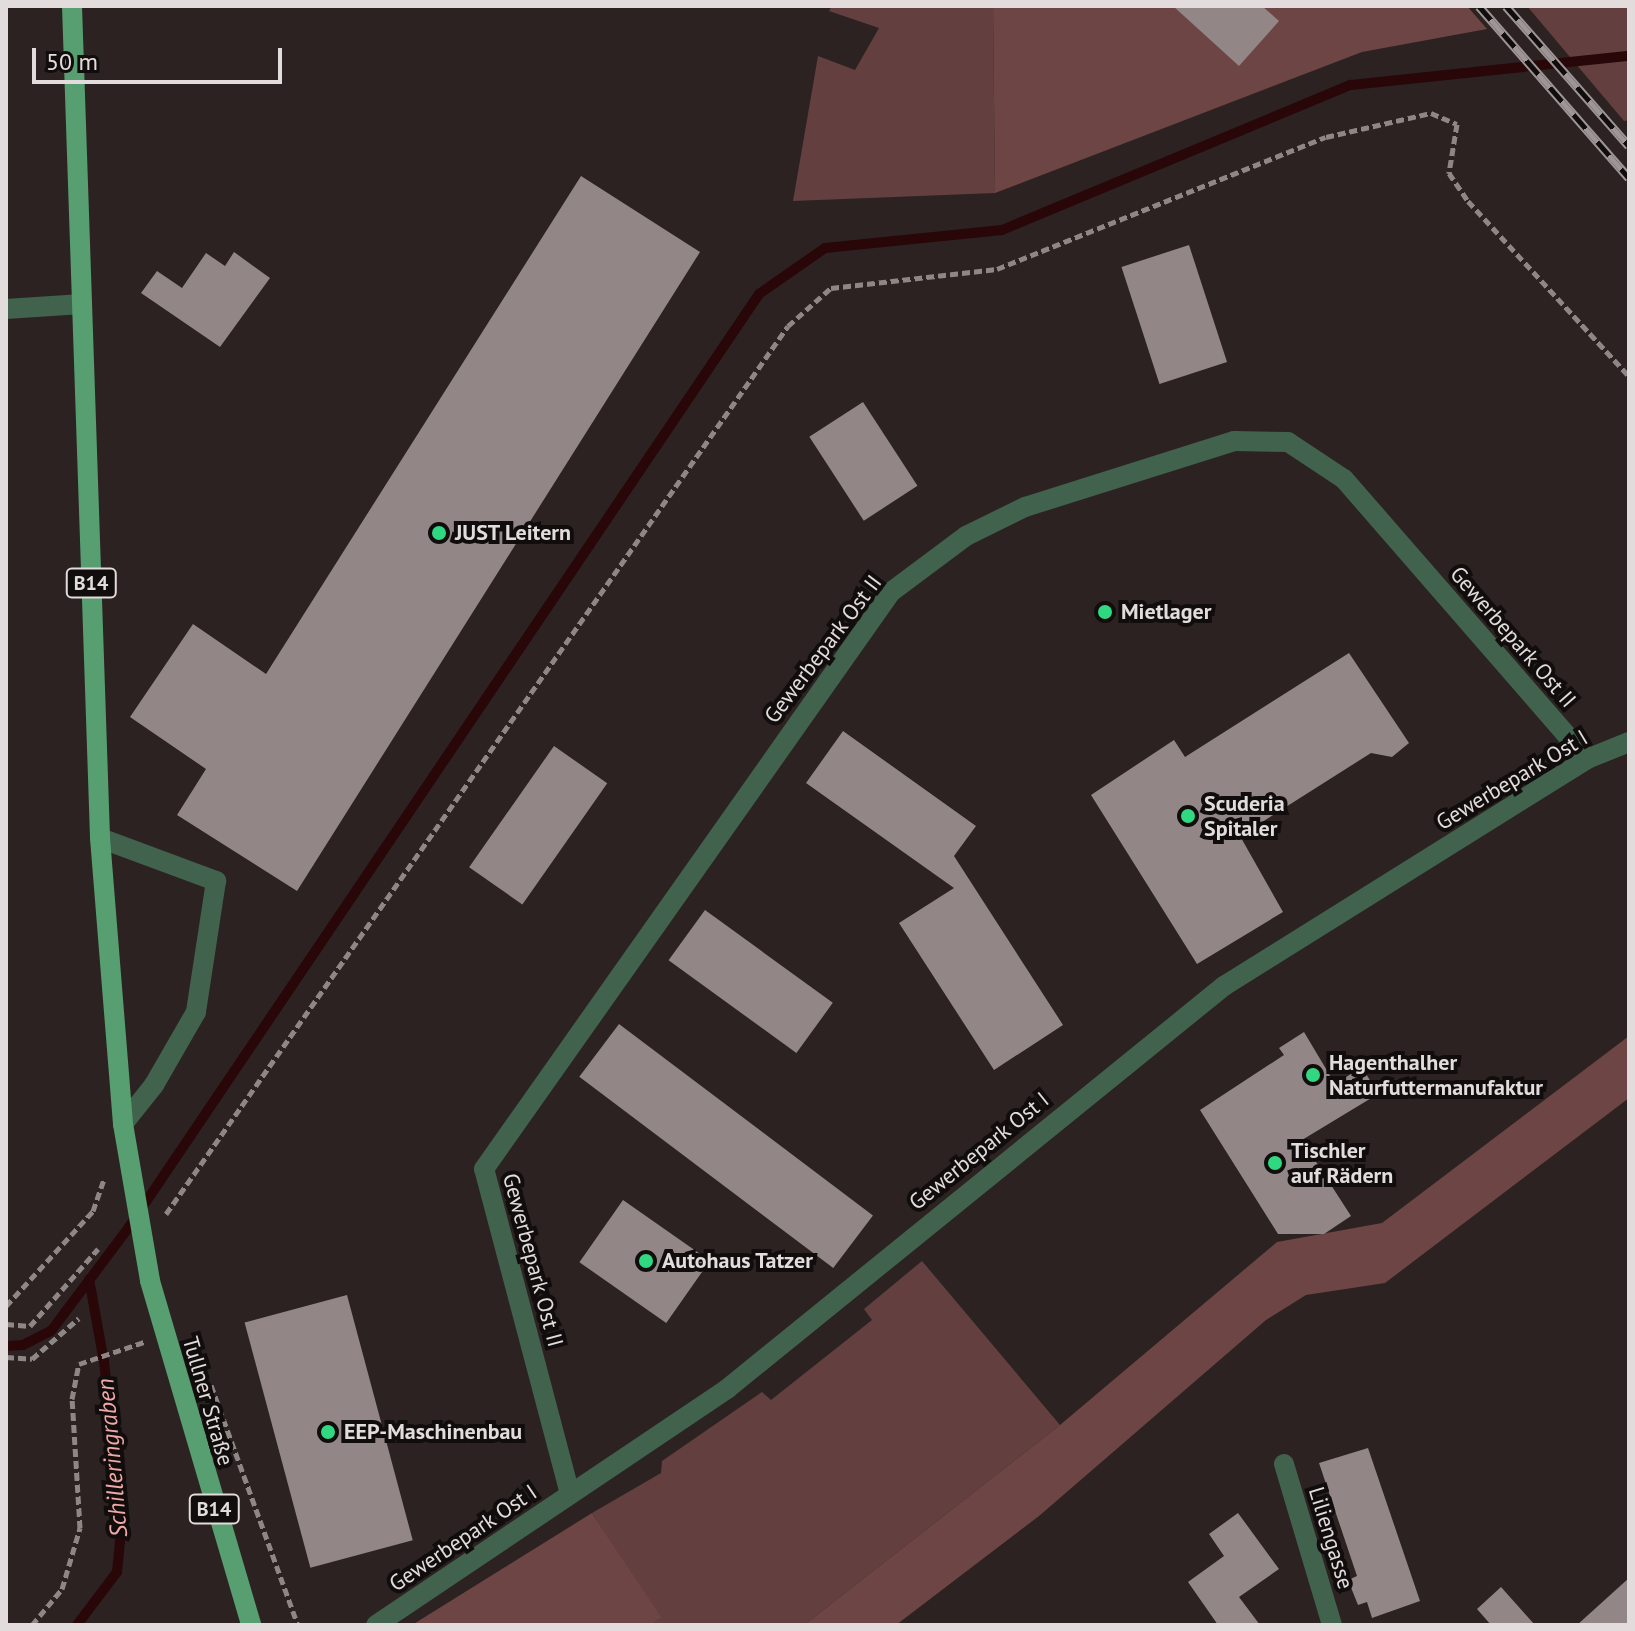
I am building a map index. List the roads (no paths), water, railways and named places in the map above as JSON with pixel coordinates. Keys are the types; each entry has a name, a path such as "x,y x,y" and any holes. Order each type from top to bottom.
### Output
{"main road":[{"name":"B14","path":"72,6 100,838 123,1124"},
{"name":"Tullner Straße","path":"123,1124 118,1164 144,1248 164,1336 251,1625"}],"street":[{"path":"6,309 82,304"},
{"name":"Gewerbepark Ost II","path":"570,1494 484,1169 891,592 966,536 1025,507 1234,441 1288,442 1344,479 1587,759"},
{"name":"Gewerbepark Ost I","path":"376,1625 727,1389 1224,986 1587,759 1629,742"},
{"path":"100,838 216,881 196,1012 154,1085 123,1124"},
{"name":"Liliengasse","path":"1284,1464 1332,1625"}],"waterway":[{"path":"6,1346 23,1345 51,1331 129,1227 759,294 825,248 1002,230 1351,85 1629,56"},
{"name":"Schilleringraben","path":"77,1625 117,1572 121,1531 104,1362 89,1279"}],"railway":[{"path":"1479,6 1629,178"},
{"path":"1506,6 1629,146"}],"place":[{"name":"JUST Leitern","path":"439,533"},
{"name":"Mietlager","path":"1105,612"},
{"name":"Scuderia Spitaler","path":"1188,816"},
{"name":"Hagenthalher Naturfuttermanufaktur","path":"1313,1075"},
{"name":"Tischler auf Rädern","path":"1275,1163"},
{"name":"Autohaus Tatzer","path":"646,1261"},
{"name":"EEP-Maschinenbau","path":"328,1432"}]}
